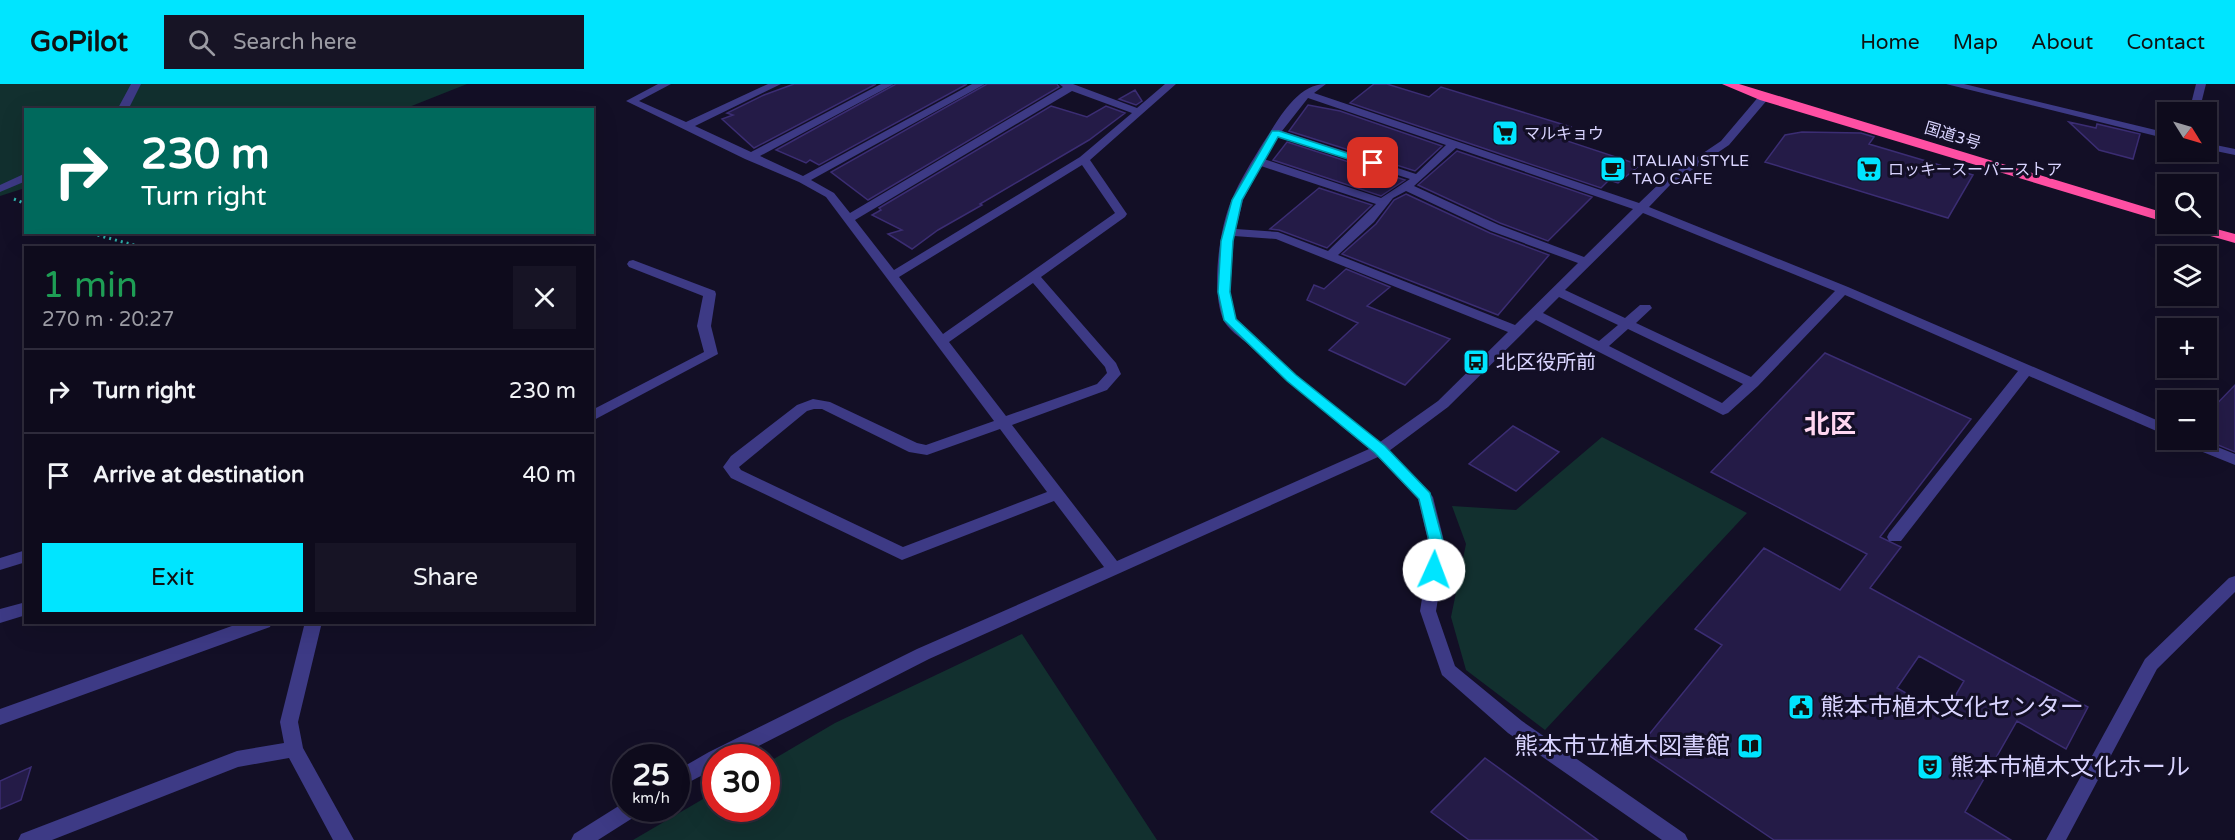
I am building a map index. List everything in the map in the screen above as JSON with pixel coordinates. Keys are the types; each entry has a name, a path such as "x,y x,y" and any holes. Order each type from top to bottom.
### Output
{"highway":[{"name":"国道3号","path":"1728,84 1764,98 2157,216"},
{"path":"2217,234 2235,239"}],"street":[{"path":"123,108 136,84"},
{"path":"666,84 631,101 803,180 830,195 1114,569"},
{"path":"685,127 776,84"},
{"path":"749,157 889,84"},
{"path":"803,180 980,84"},
{"path":"891,277 1084,159 1171,84"},
{"path":"1321,84 1306,94 1286,117 1237,200 1229,232 1224,292 1230,320 1291,378 1380,450 1425,497 1438,549 1428,611 1448,670 1515,727 1678,840"},
{"path":"1951,84 2157,133"},
{"path":"2196,102 2201,84"},
{"path":"847,220 1067,86 1137,111"},
{"path":"1306,94 1642,208 1843,291 2157,426"},
{"path":"744,744 923,654 1380,450 1443,404 1667,182 1725,142 1764,98"},
{"path":"1276,133 1418,178"},
{"path":"1330,256 1370,219 1382,202 1418,178 1454,144"},
{"path":"2217,148 2235,152"},
{"path":"941,342 1121,214 1084,159"},
{"path":"1258,161 1382,202"},
{"path":"0,189 24,177"},
{"path":"1406,187 1495,228 1587,262"},
{"path":"1229,232 1278,236 1517,331"},
{"path":"594,415 711,354 704,326 710,294 633,264"},
{"path":"1034,276 1111,366 1114,374 1102,387 927,450 914,448 825,405 813,404 801,408 736,460 731,467 736,474 902,554 1057,494"},
{"path":"1557,291 1753,383"},
{"path":"1535,314 1723,410 1753,383 1843,291"},
{"path":"1601,346 1645,308"},
{"path":"1895,537 2026,370"},
{"path":"2211,450 2235,460"},
{"path":"0,564 24,557"},
{"path":"2056,840 2151,664 2235,582"},
{"path":"0,616 24,609"},
{"path":"0,717 258,624"},
{"path":"314,624 289,722 294,749 344,840"},
{"path":"28,840 237,759 294,749"},
{"path":"581,840 612,821"}],"path":[{"path":"93,234 138,246"}],"green space":[{"path":"0,84 467,84 407,108 222,108 223,106 220,108 24,108 24,188 0,196"},
{"path":"1602,437 1747,513 1545,730 1466,670 1451,617 1466,544 1452,506 1516,510"},
{"path":"1022,634 1157,840 633,840 664,822 690,822 690,807 702,800 702,822 780,822 780,755 835,723"}],"building":[{"path":"794,84 876,84 754,148 722,119 733,115 727,113 764,95"},
{"path":"896,84 967,84 819,165 810,160 806,163 776,150"},
{"path":"987,84 1057,84 1059,87 868,200 831,172"},
{"name":"マルキョウ","path":"1374,84 1387,84 1429,97 1441,87 1571,127 1561,139 1640,165 1618,183 1609,180 1601,188 1350,103"},
{"path":"1135,90 1142,101 1136,105 1119,99"},
{"path":"1308,105 1340,111 1442,146 1415,171 1289,131"},
{"path":"1051,106 1087,117 1106,106 1125,113 1089,140 980,204 982,205 938,230 912,249 888,234 902,230 872,215 881,210 879,208"},
{"path":"2069,122 2096,128 2097,124 2140,134 2133,159 2099,150"},
{"name":"ロッキースーパーストア","path":"1802,132 1861,133 1874,137 1869,144 1973,175 1948,218 1765,162 1785,135"},
{"path":"1287,142 1405,180 1381,196 1273,160"},
{"path":"1457,151 1592,197 1548,241 1500,223 1418,185"},
{"path":"1319,188 1372,205 1327,248 1279,230 1270,229"},
{"path":"1406,194 1490,233 1549,255 1498,315 1342,254 1376,224 1394,200"},
{"path":"1346,269 1390,287 1367,306 1450,339 1405,385 1329,350 1358,323 1307,300 1314,285 1324,289"},
{"path":"1825,353 1971,419 1880,537 1901,547 1870,588 2088,707 2066,749 2017,721 1965,812 2011,840 1774,840 1638,748 1722,645 1695,629 1764,548 1840,590 1867,554 1711,472","holes":["1919,656 1964,681 1944,715 1897,688"]},
{"path":"2235,385 2235,452 2217,445 2217,404"},
{"path":"1513,426 1559,452 1516,491 1469,464"},
{"path":"1485,758 1598,840 1469,840 1431,812"},
{"path":"31,767 21,800 0,809 0,781"}],"place":[{"name":"マルキョウ","path":"1505,133"},
{"name":"ITALIAN STYLE TAO CAFE","path":"1613,169"},
{"name":"ロッキースーパーストア","path":"1869,169"},
{"name":"北区役所前","path":"1476,362"},
{"name":"熊本市植木文化センター","path":"1801,707"},
{"name":"熊本市立植木図書館","path":"1750,746"},
{"name":"熊本市植木文化ホール","path":"1930,767"}],"district":[{"name":"北区","path":"1830,424"}],"route":[{"path":"1373,163 1276,133 1261,155 1237,200 1227,241 1224,292 1230,320 1254,345 1380,450 1425,497 1438,549 1434,570"}]}
